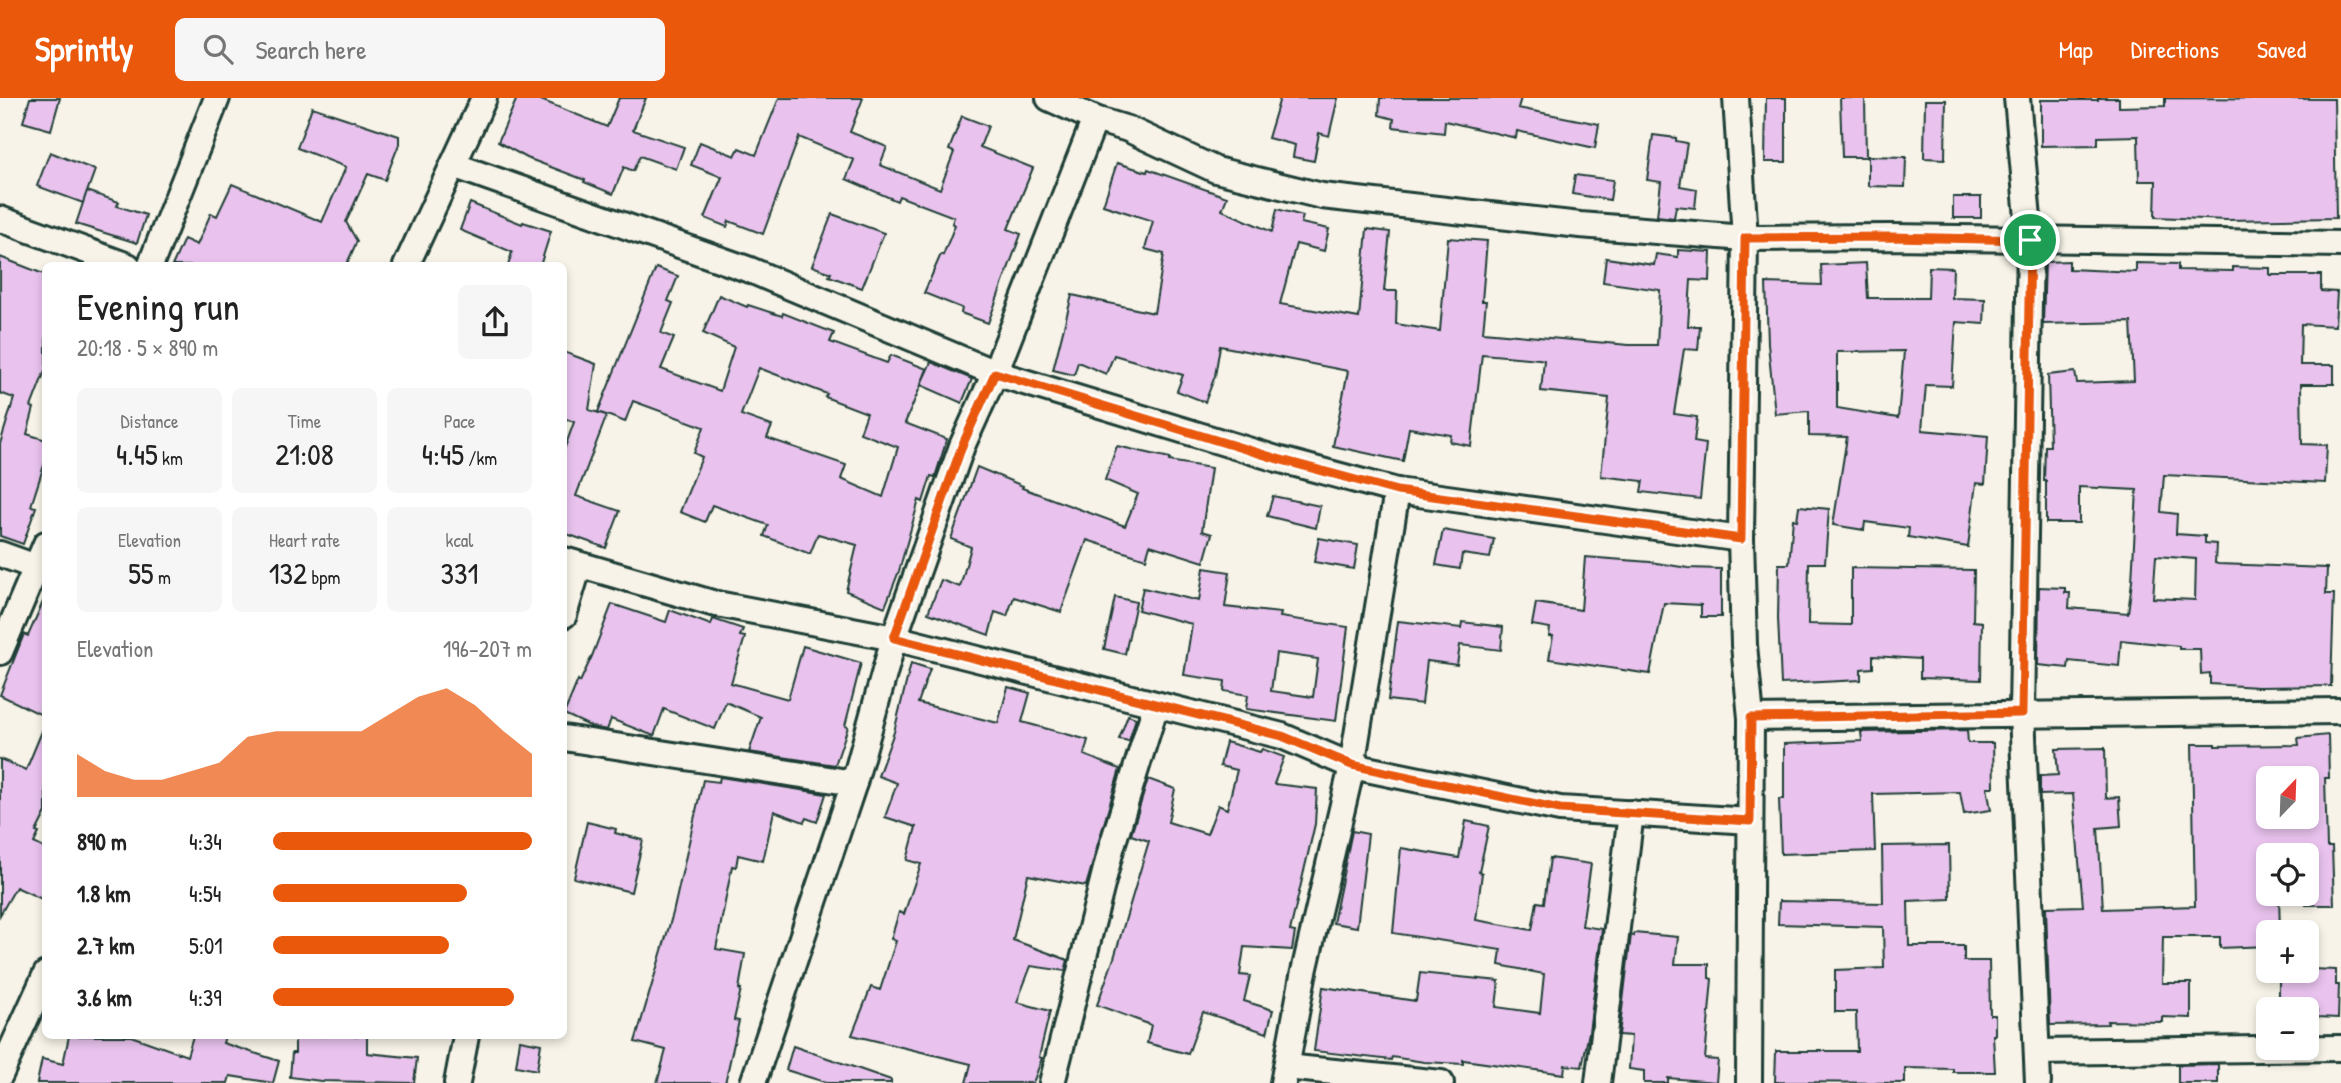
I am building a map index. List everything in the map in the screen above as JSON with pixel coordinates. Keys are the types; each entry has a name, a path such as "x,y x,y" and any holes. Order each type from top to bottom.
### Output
{"street":[{"path":"152,262 217,98"},
{"path":"408,262 484,98"},
{"path":"1049,98 1095,119 1128,129 1216,170 1322,196 1580,225 1745,238 1892,237 2341,244"},
{"path":"1736,98 1745,238 1741,539 1744,645 1751,718 1749,1083"},
{"path":"2017,98 2030,240 2022,713 2038,1083"},
{"path":"753,1083 854,783 894,638 962,446 995,373 1095,119"},
{"path":"453,165 750,270 995,373 1278,459 1397,491 1741,539"},
{"path":"0,219 117,262"},
{"path":"1397,491 1352,765 1303,976 1284,1075 1441,1083"},
{"path":"0,554 41,556 0,652"},
{"path":"567,592 571,562 712,603 894,638 1282,736 1352,765 1560,809 1750,821"},
{"path":"1052,1083 1111,849 1156,705"},
{"path":"1751,718 2341,711"},
{"path":"567,737 854,783"},
{"path":"1598,1083 1631,813"},
{"path":"0,1075 42,983"},
{"path":"457,1083 465,1039"},
{"path":"2037,1052 2341,1048"}],"building":[{"path":"30,98 60,98 51,130 23,122"},
{"path":"517,98 536,98 607,127 619,98 646,98 633,130 684,147 676,169 640,156 633,171 624,167 613,194 584,182 585,180 527,158 498,142"},
{"path":"779,98 863,98 850,132 887,147 880,165 940,189 954,152 949,150 962,116 988,126 980,147 1033,168 1008,229 1021,234 988,323 961,313 962,308 924,293 955,225 952,223 954,217 899,196 897,201 846,179 854,160 799,137 763,234 729,221 727,227 705,218 722,177 691,165 700,142 735,156 739,148 756,155"},
{"path":"1280,98 1338,98 1329,136 1319,133 1314,161 1293,157 1295,145 1268,138"},
{"path":"1380,98 1521,98 1518,108 1599,124 1595,148 1517,131 1516,138 1445,121 1444,133 1393,127 1394,119 1379,115"},
{"path":"1766,98 1786,98 1786,162 1765,162"},
{"path":"1840,98 1865,98 1866,157 1842,157"},
{"path":"2119,98 2119,107 2165,106 2165,98 2334,99 2336,218 2227,220 2155,217 2156,181 2139,181 2138,136 2098,137 2098,145 2041,146 2041,100"},
{"path":"1925,100 1946,100 1945,159 1924,158"},
{"path":"312,107 399,136 399,144 385,180 368,174 346,222 357,241 348,262 174,262 184,239 197,245 211,213 217,216 232,184 322,222 346,167 297,148"},
{"path":"1653,135 1676,138 1676,141 1687,143 1680,186 1697,189 1695,208 1676,206 1674,218 1657,216 1661,182 1647,180"},
{"path":"50,152 95,170 83,203 37,186"},
{"path":"1868,156 1906,157 1905,187 1868,186"},
{"path":"1117,163 1147,172 1148,169 1227,197 1222,210 1272,232 1277,209 1303,216 1301,223 1329,229 1324,251 1296,244 1280,304 1359,318 1367,229 1390,232 1384,291 1397,291 1396,324 1440,331 1448,238 1487,241 1482,301 1486,301 1483,332 1629,345 1657,345 1660,290 1603,282 1606,258 1654,265 1656,254 1678,257 1678,250 1711,252 1710,281 1691,280 1688,326 1700,326 1698,350 1684,349 1674,414 1697,417 1694,442 1706,444 1700,499 1641,492 1643,481 1601,476 1609,398 1541,391 1544,360 1539,359 1482,354 1471,446 1450,442 1451,435 1409,428 1403,461 1333,446 1348,371 1220,346 1215,376 1205,402 1177,391 1183,375 1114,355 1106,374 1078,362 1074,375 1053,370 1072,295 1154,313 1164,254 1145,249 1153,221 1103,205"},
{"path":"1575,175 1613,180 1610,200 1572,194"},
{"path":"87,191 119,202 117,206 146,215 137,243 76,224"},
{"path":"1953,197 1981,197 1981,218 1953,218"},
{"path":"470,203 522,224 523,222 551,231 541,262 509,262 512,252 460,230"},
{"path":"832,214 884,233 862,288 829,276 831,273 812,266"},
{"path":"0,257 42,273 42,378 31,407 34,408 27,434 42,439 42,472 31,506 36,507 23,544 0,536 0,444 14,398 0,393"},
{"path":"2069,261 2069,269 2136,272 2136,263 2178,264 2178,270 2233,271 2233,267 2270,268 2270,275 2321,275 2321,291 2337,292 2335,326 2301,324 2300,365 2334,365 2334,384 2301,384 2302,444 2327,445 2325,483 2164,475 2161,512 2177,514 2176,534 2205,536 2205,543 2216,544 2215,563 2327,568 2326,594 2334,594 2331,686 2258,687 2210,684 2210,673 2201,674 2200,649 2179,649 2179,646 2121,640 2119,666 2069,661 2068,668 2038,665 2039,587 2065,588 2065,593 2070,593 2069,608 2128,613 2137,490 2079,487 2079,523 2046,523 2045,446 2050,446 2048,375 2075,372 2077,383 2134,381 2131,322 2043,324 2045,262","holes":["2156,556 2196,559 2195,600 2153,598"]},
{"path":"1866,263 1868,298 1928,298 1929,267 1953,268 1952,298 1985,299 1984,324 1956,322 1952,386 1926,385 1922,430 1988,436 1985,484 1976,483 1968,547 1908,537 1909,528 1865,522 1864,530 1833,525 1847,437 1809,436 1809,411 1775,414 1768,344 1766,283 1822,285 1821,265","holes":["1904,351 1898,418 1837,408 1837,352"]},
{"path":"656,268 678,276 668,301 673,303 661,333 674,338 661,369 720,391 734,347 703,333 719,295 747,307 748,305 782,316 783,313 834,333 830,342 887,363 891,355 927,369 921,384 931,362 972,379 962,403 921,385 905,423 947,439 935,477 931,476 923,502 919,500 899,571 885,607 846,591 857,545 818,534 810,554 764,536 768,525 712,505 705,522 680,512 702,457 694,453 704,427 633,401 625,422 607,415 576,496 620,511 606,548 567,534 567,442 574,422 567,419 567,353 596,364 589,410 606,415 598,412","holes":["759,368 827,394 825,397 867,413 860,433 898,447 883,497 841,479 846,465 767,438 772,426 741,415"]},
{"path":"1117,446 1170,458 1169,461 1211,468 1202,531 1212,534 1204,562 1150,545 1146,559 1087,540 1061,612 1014,597 1007,616 995,612 989,635 928,613 941,580 960,587 971,547 951,539 977,467 1023,486 1022,488 1125,526 1138,494 1105,480"},
{"path":"1273,496 1320,506 1316,528 1267,516"},
{"path":"1799,506 1829,509 1825,563 1809,563 1808,624 1851,625 1851,568 1974,570 1973,621 1982,622 1981,680 1920,678 1920,659 1873,656 1873,668 1861,669 1861,680 1781,684 1779,564 1789,564 1793,519 1797,520"},
{"path":"1443,530 1494,539 1490,558 1462,554 1460,569 1436,565"},
{"path":"1319,538 1358,545 1354,569 1314,562"},
{"path":"1585,557 1721,569 1721,617 1701,617 1701,605 1664,603 1650,674 1549,659 1553,636 1549,636 1550,628 1532,625 1536,603 1581,610"},
{"path":"1204,568 1230,572 1225,607 1281,613 1280,617 1348,627 1336,721 1246,709 1248,695 1224,691 1225,681 1184,675 1192,624 1138,610 1143,588 1199,601","holes":["1276,653 1318,659 1313,697 1271,691"]},
{"path":"1115,597 1136,602 1125,654 1104,649"},
{"path":"42,604 42,715 0,695 24,634 28,636"},
{"path":"612,604 666,622 670,610 711,625 713,619 743,629 740,636 745,637 731,683 788,699 803,646 861,663 845,726 848,727 835,765 749,752 761,717 726,702 715,729 664,709 654,736 611,719 607,730 592,727 567,715 567,707 592,656"},
{"path":"1398,621 1461,628 1462,622 1503,627 1501,650 1460,645 1457,665 1427,661 1422,704 1388,700"},
{"path":"911,663 930,669 918,703 998,723 1008,687 1030,693 1022,722 1088,740 1084,755 1120,769 1086,886 1028,875 1013,940 1068,960 1065,971 1031,966 1017,1002 1050,1011 1039,1057 1042,1058 1033,1083 966,1083 971,1064 852,1035 871,987 880,990 896,941 891,939 899,912 904,914 921,864 907,860 916,827 885,817 897,783 878,776 894,732"},
{"path":"1128,715 1136,718 1129,741 1119,739"},
{"path":"1967,730 1968,743 1993,743 1994,787 1987,787 1991,810 1964,814 1960,792 1873,794 1875,851 1781,854 1779,799 1784,799 1784,744 1862,741 1861,732"},
{"path":"42,731 42,820 34,843 42,847 42,899 16,887 0,915 0,759 26,770"},
{"path":"2328,735 2329,778 2325,778 2327,847 2332,847 2334,905 2319,905 2319,843 2256,843 2256,906 2279,906 2280,920 2256,920 2256,946 2220,948 2220,937 2163,937 2162,983 2191,983 2191,1018 2162,1017 2162,1022 2107,1021 2108,1024 2050,1025 2046,907 2083,906 2073,794 2040,795 2040,776 2058,775 2056,749 2105,748 2106,798 2119,797 2121,826 2098,828 2103,909 2195,906 2192,744 2299,745 2298,738"},
{"path":"1226,742 1260,752 1262,749 1284,757 1274,784 1317,789 1315,824 1290,931 1295,932 1292,950 1244,947 1240,975 1250,976 1244,1001 1273,1010 1267,1033 1203,1012 1188,1054 1147,1043 1151,1025 1097,1005 1149,841 1131,835 1148,779 1175,789 1168,822 1207,834 1218,805 1227,809 1237,770 1220,766"},
{"path":"720,777 826,794 817,822 806,818 804,822 774,811 763,861 738,855 736,867 732,866 716,949 745,954 734,1020 739,1021 725,1083 657,1083 666,1050 635,1042 673,913 703,780 719,782"},
{"path":"1466,821 1489,826 1479,872 1482,873 1476,920 1532,930 1537,902 1544,903 1550,858 1591,864 1582,926 1602,929 1582,1067 1565,1065 1564,1074 1463,1060 1463,1064 1424,1062 1314,1051 1323,987 1416,1001 1420,973 1499,981 1496,1007 1540,1013 1544,974 1499,965 1501,950 1393,933 1401,848 1459,858"},
{"path":"587,822 616,829 615,833 643,840 631,892 574,878"},
{"path":"1352,831 1368,834 1357,927 1333,923"},
{"path":"1949,845 1950,899 1908,901 1909,946 1964,946 1964,961 1989,961 1990,1015 1995,1015 1995,1072 1905,1068 1905,1083 1775,1082 1776,1051 1857,1051 1856,1012 1835,1012 1835,970 1884,968 1883,927 1778,924 1779,901 1883,903 1882,846"},
{"path":"1634,933 1678,937 1675,964 1709,964 1709,978 1712,979 1705,1059 1718,1060 1716,1082 1668,1078 1668,1083 1644,1083 1644,1071 1629,1069 1631,1036 1619,1035 1631,935 1634,936"},
{"path":"2319,969 2336,970 2336,985 2339,985 2338,1018 2319,1017 2319,997 2279,997 2279,983 2319,983"},
{"path":"68,1039 139,1039 187,1056 192,1039 224,1039 223,1043 279,1061 273,1083 230,1076 228,1083 37,1083 42,1059 63,1064"},
{"path":"295,1039 367,1039 367,1053 417,1058 414,1083 321,1081 290,1077 292,1053 295,1053"},
{"path":"520,1040 541,1044 537,1070 516,1066"},
{"path":"793,1046 891,1080 891,1083 828,1083 786,1070"},
{"path":"2218,1064 2218,1083 2178,1083 2178,1065"}],"route":[{"path":"1745,238 2030,240 2022,713 1751,718 1750,821 1560,809 1352,765 1282,736 894,638 962,446 995,373 1278,459 1397,491 1741,539 1745,238"}]}
